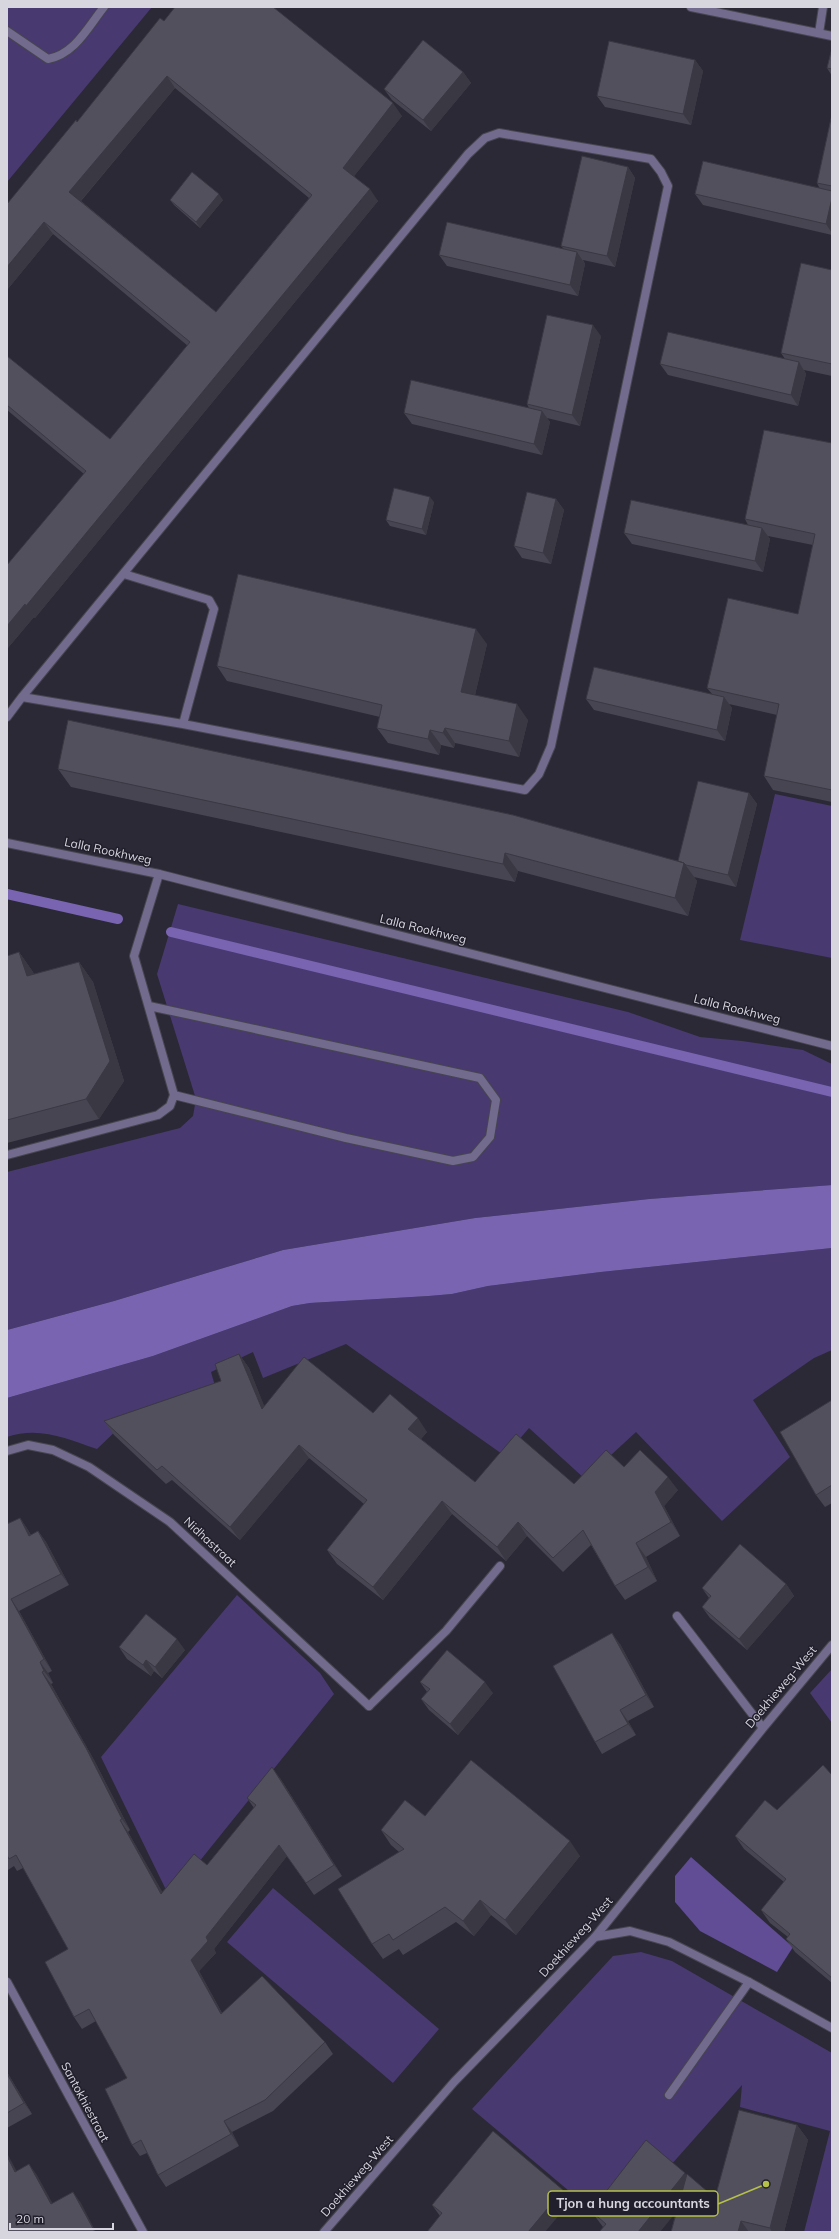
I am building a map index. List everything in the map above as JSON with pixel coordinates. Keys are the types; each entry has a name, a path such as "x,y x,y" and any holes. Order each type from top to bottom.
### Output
{"street":[{"path":"7,31 48,59 60,57 72,49 104,7"},
{"path":"690,7 832,36"},
{"path":"819,33 823,7"},
{"path":"7,718 22,697 468,154 485,138 499,133 650,159 661,172 668,186 550,746 539,774 525,790 183,724 22,697"},
{"path":"124,574 209,600 214,609 183,724"},
{"name":"Lalla Rookhweg","path":"7,843 159,874 832,1046"},
{"path":"7,1154 158,1115 170,1106 174,1095 134,956 159,874"},
{"path":"149,1006 480,1078 496,1100 490,1137 473,1157 453,1161 346,1138 174,1095"},
{"name":"Nidhastraat","path":"7,1451 28,1446 54,1450 89,1467 170,1522 369,1706 446,1631 500,1566"},
{"path":"677,1616 763,1728"},
{"name":"Doekhieweg-West","path":"324,2232 454,2082 595,1937 763,1728 832,1645"},
{"path":"595,1937 630,1931 669,1942 749,1982 832,2028"},
{"name":"Santokhiestraat","path":"7,1982 143,2232"},
{"path":"669,2094 749,1982"}],"shaded area":[{"path":"7,7 152,7 7,182"},
{"path":"775,794 832,806 832,958 740,940"},
{"path":"178,904 628,1012 700,1037 742,1041 803,1050 832,1064 832,1185 649,1199 475,1218 283,1250 114,1301 7,1330 7,1172 180,1128 193,1116 196,1099 157,974"},
{"path":"832,1185 832,1248 601,1272 488,1286 452,1294 310,1303 292,1306 153,1356 7,1398 7,1330 114,1301 283,1250 475,1218 649,1199"},
{"path":"832,1248 832,1350 814,1358 753,1400 790,1457 722,1521 636,1432 585,1479 529,1428 505,1456 346,1344 263,1378 253,1352 211,1372 217,1393 121,1426 97,1449 64,1438 42,1433 19,1434 7,1437 7,1398 153,1356 292,1306 310,1303 452,1294 488,1286 601,1272"},
{"path":"237,1595 320,1673 334,1694 170,1898 101,1757"},
{"path":"832,1669 832,1723 810,1693"},
{"path":"691,1857 793,1947 777,1972 700,1931 675,1902 675,1876"},
{"path":"273,1888 439,2029 393,2083 227,1942"},
{"path":"641,1952 672,1961 832,2053 832,2232 804,2232 830,2131 740,2107 742,2085 614,2229 472,2109 613,1956"}],"building":[{"path":"175,7 273,7 393,103 343,168 370,189 26,606 25,604 7,626 7,565 86,471 7,405 7,356 110,439 190,342 44,222 7,267 7,204 76,120 77,122 160,18 164,21","holes":["167,76 312,195 216,312 69,192"]},
{"path":"423,40 463,72 423,120 384,89"},
{"path":"609,41 695,60 683,114 597,96"},
{"path":"832,48 832,69 827,68"},
{"path":"832,114 832,186 817,183"},
{"path":"582,156 628,167 607,256 561,246"},
{"path":"703,161 832,191 832,198 826,224 695,194"},
{"path":"192,172 219,194 196,222 170,200"},
{"path":"447,222 577,252 570,285 439,255"},
{"path":"801,263 832,270 832,364 781,353"},
{"path":"547,315 593,325 572,415 527,404"},
{"path":"668,332 799,362 791,395 660,364"},
{"path":"411,380 542,411 534,444 404,413"},
{"path":"764,430 832,443 832,790 764,776 779,704 707,688 728,598 798,614 815,534 745,519"},
{"path":"394,488 430,497 422,529 386,520"},
{"path":"527,492 556,499 543,553 514,546"},
{"path":"631,500 762,528 755,561 624,533"},
{"path":"238,574 476,629 461,692 517,704 509,741 445,728 443,733 430,730 428,739 377,728 382,705 217,666"},
{"path":"594,667 724,697 717,730 586,699"},
{"path":"68,720 513,815 684,863 675,898 505,853 503,864 58,769"},
{"path":"698,781 749,793 728,875 686,865 678,861"},
{"path":"19,952 27,976 79,962 110,1061 86,1099 7,1120 7,956"},
{"path":"239,1354 262,1409 304,1357 373,1413 390,1394 418,1418 408,1429 475,1482 516,1434 574,1484 606,1450 624,1467 640,1450 668,1477 655,1492 671,1522 636,1543 648,1567 615,1586 583,1530 553,1558 518,1522 497,1547 442,1501 373,1587 327,1550 367,1500 299,1445 230,1527 162,1466 157,1470 104,1421 221,1381 215,1364"},
{"path":"832,1400 832,1485 816,1495 780,1432"},
{"path":"20,1518 29,1536 38,1531 61,1574 11,1599 44,1659 40,1662 44,1671 42,1672 86,1748 122,1819 120,1820 161,1894 194,1854 207,1865 256,1805 247,1798 272,1767 334,1865 306,1883 279,1845 206,1937 208,1941 191,1960 221,2014 262,1976 325,2042 265,2100 224,2121 231,2134 158,2175 141,2140 132,2145 105,2089 127,2078 89,2009 74,2017 45,1962 68,1949 16,1855 9,1859 7,1855 7,1524"},
{"path":"740,1544 786,1584 739,1639 702,1607 711,1596 702,1588"},
{"path":"146,1614 177,1639 155,1667 146,1660 143,1665 119,1647"},
{"path":"612,1633 646,1695 620,1710 628,1724 595,1742 553,1666"},
{"path":"447,1650 485,1682 450,1724 421,1699 430,1689 420,1682"},
{"path":"471,1760 570,1841 505,1920 480,1900 463,1921 445,1907 393,1940 389,1934 372,1944 338,1889 404,1849 381,1830 405,1800 425,1816"},
{"path":"823,1765 832,1775 832,1978 786,1939 790,1934 761,1910 786,1879 735,1836 765,1800 777,1810"},
{"path":"7,2074 24,2103 7,2113"},
{"path":"739,2110 797,2125 770,2228 741,2221 738,2232 671,2232 687,2174 715,2198"},
{"path":"493,2131 563,2190 528,2232 427,2232 442,2213 432,2205"},
{"path":"646,2140 685,2173 638,2232 599,2232 606,2224 591,2211"},
{"path":"7,2156 15,2172 29,2164 51,2204 73,2192 95,2232 7,2232"}],"waterway":[{"path":"7,894 118,919"},
{"path":"171,932 832,1092"}],"place":[{"name":"Tjon a hung accountants","path":"766,2184"}]}
